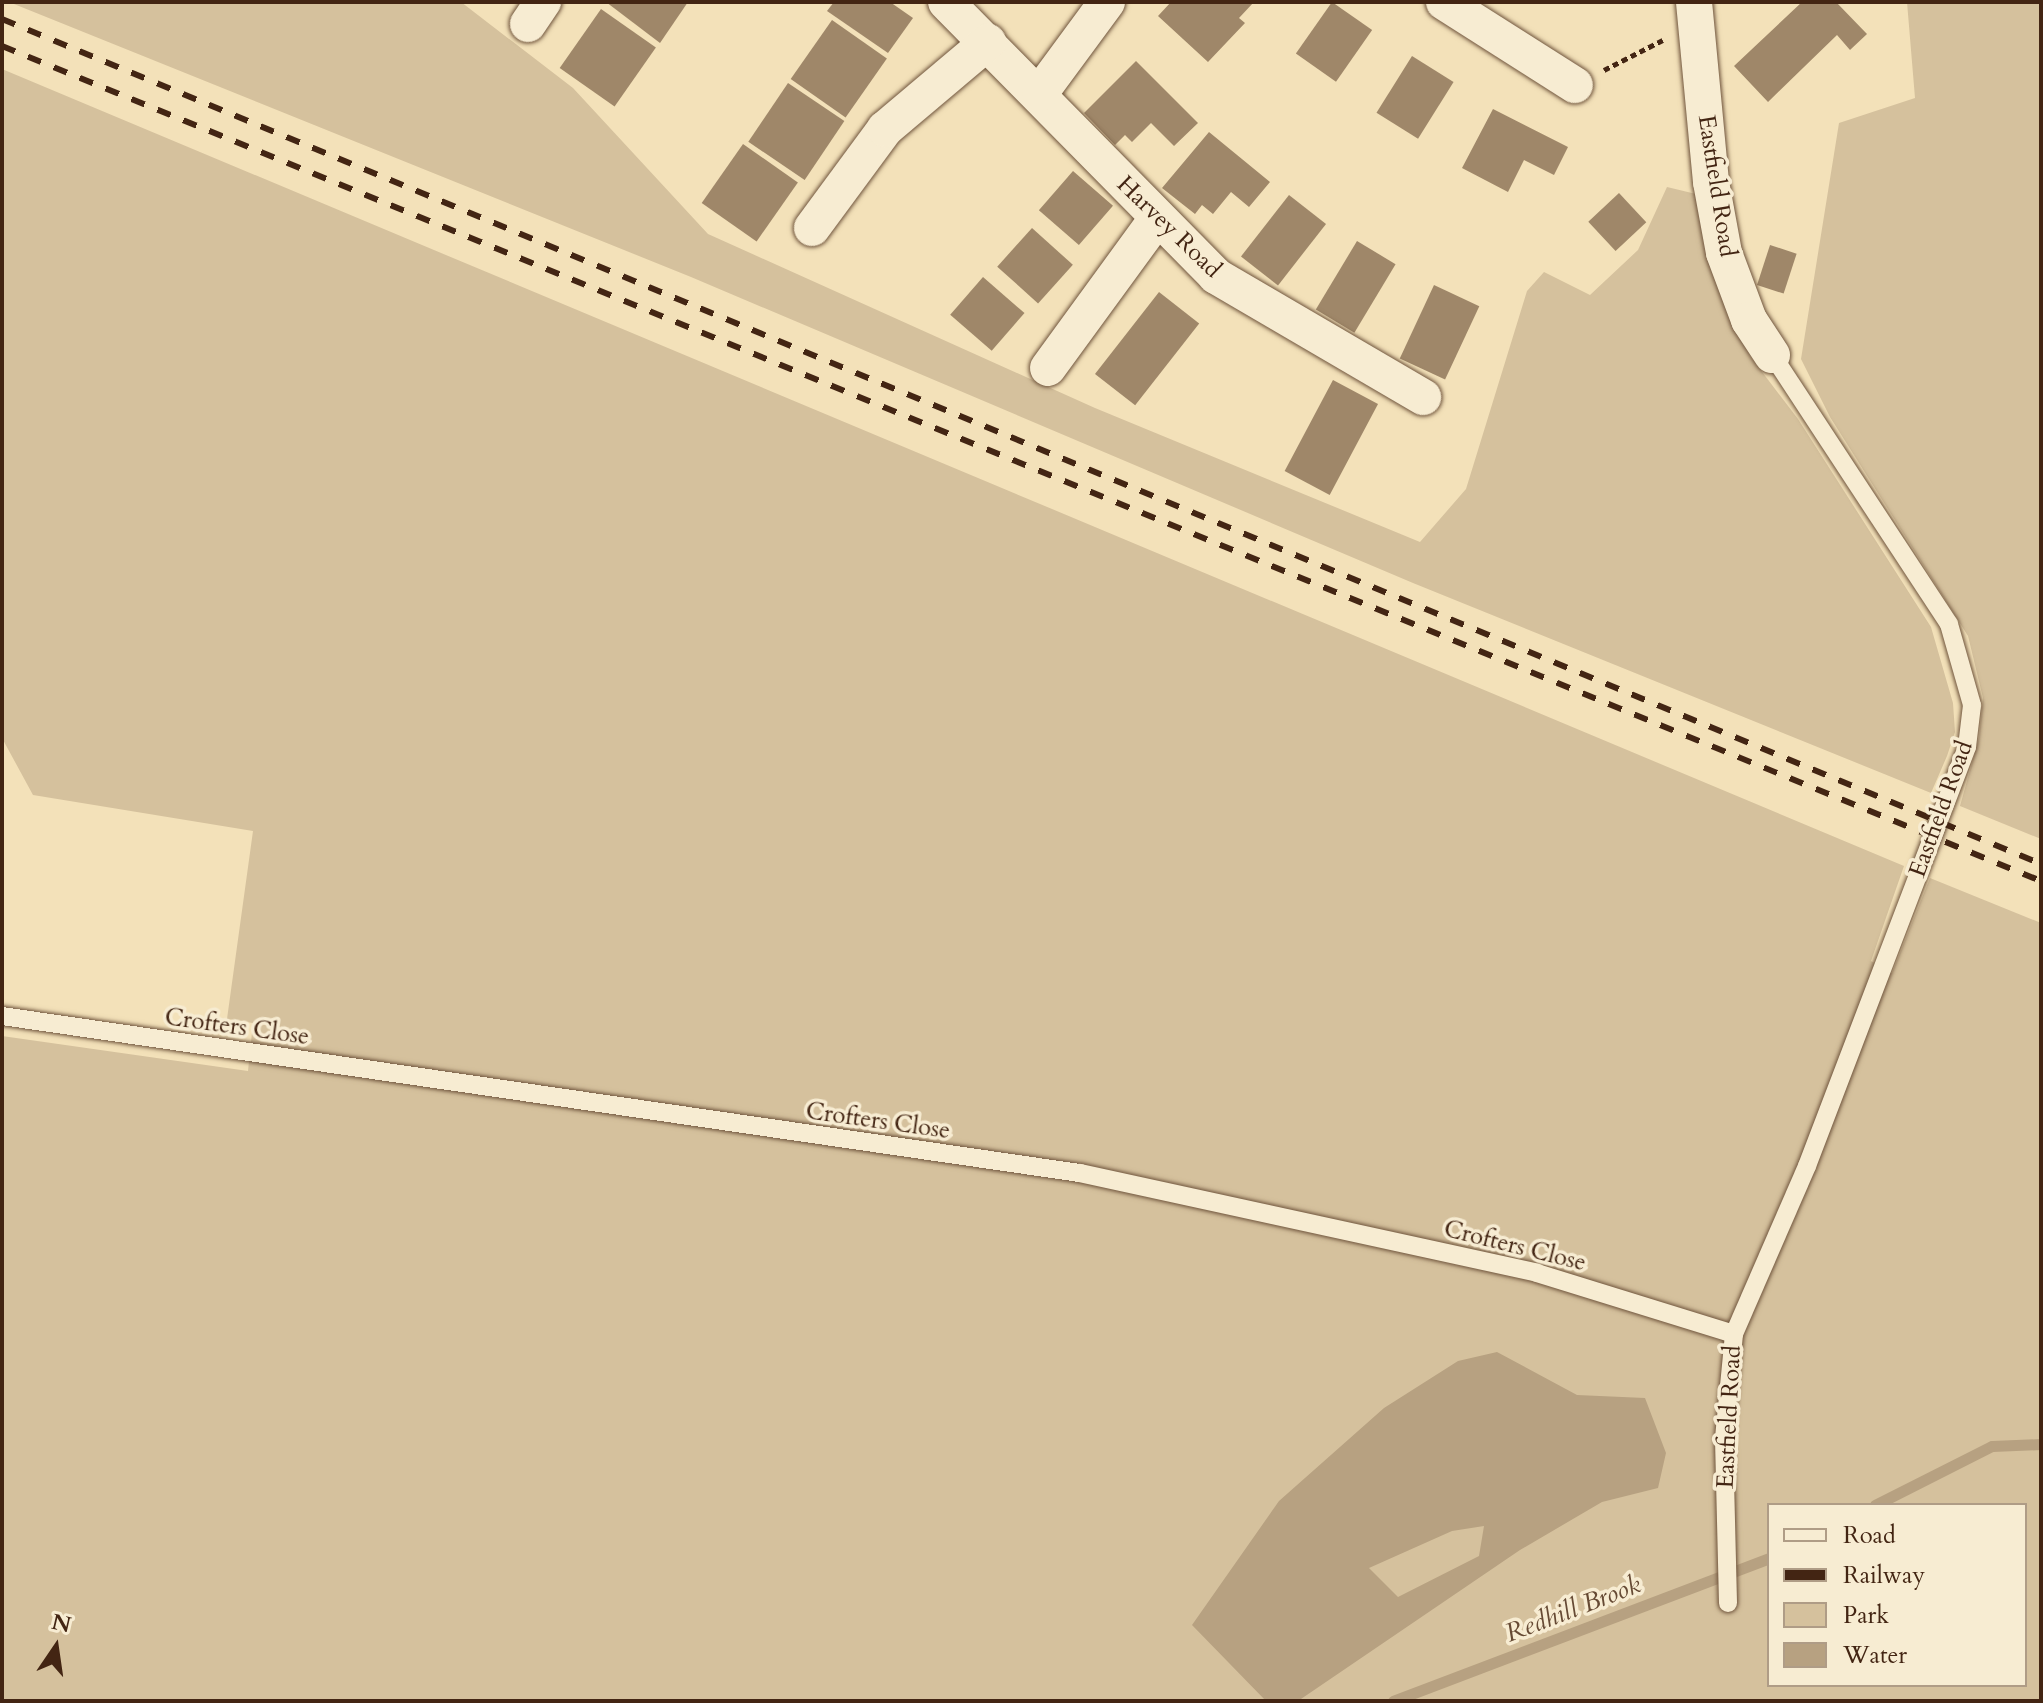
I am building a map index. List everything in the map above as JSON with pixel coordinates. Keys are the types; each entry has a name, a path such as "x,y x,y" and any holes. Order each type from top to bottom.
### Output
{"street":[{"name":"Harvey Road","path":"946,2 1040,93 1156,220 1216,276 1423,397"},
{"path":"1040,93 1107,2"},
{"path":"1444,2 1575,85"},
{"name":"Eastfield Road","path":"1695,12 1711,182 1724,253 1749,320 1772,355"},
{"path":"812,228 885,129 988,42"},
{"path":"1048,368 1156,220"}],"lane":[{"name":"Eastfield Road","path":"1728,1603 1724,1540 1724,1438 1734,1334 1807,1166 1967,747 1972,705 1949,624 1772,355"},
{"name":"Crofters Close","path":"2,1016 1080,1173 1537,1273 1734,1334"}],"path":[{"path":"1575,85 1695,12"}],"green space":[{"path":"9,2 461,2 573,88 708,234 1095,408 1420,542 1466,489 1527,291 1544,272 1590,295 1638,250 1667,187 1696,194 1712,273 1750,356 1798,419 1931,627 1953,703 1955,732 1947,756 1931,793 1413,583 691,277"},
{"path":"1907,2 2041,2 2041,839 1960,806 1979,738 1983,698 1968,636 1830,417 1801,359 1839,123 1915,98"},
{"path":"2,69 1904,866 1871,961 1892,973 1930,878 2041,923 2041,1701 2,1701 2,1036 248,1071 253,1023 227,1019 253,831 33,795 2,738"}],"water":[{"path":"1497,1352 1577,1395 1645,1398 1666,1453 1658,1488 1602,1502 1520,1550 1298,1701 1266,1701 1192,1625 1279,1501 1384,1408 1458,1361","holes":["1484,1526 1479,1556 1398,1597 1369,1568 1452,1531"]}],"building":[{"path":"606,2 688,2 660,43"},
{"path":"834,2 890,2 913,18 888,53 827,11"},
{"path":"1171,2 1254,2 1239,18 1245,23 1208,62 1158,16"},
{"path":"1332,2 1372,30 1336,82 1296,54"},
{"path":"1802,2 1836,2 1867,34 1850,50 1837,35 1768,102 1734,66"},
{"path":"601,9 656,47 615,106 560,68"},
{"path":"832,20 887,58 846,117 791,79"},
{"path":"1412,56 1454,82 1418,139 1376,113"},
{"path":"1136,61 1198,123 1174,146 1151,123 1132,142 1125,135 1115,145 1084,113"},
{"path":"788,83 844,121 805,180 748,142"},
{"path":"1493,109 1568,147 1554,175 1524,160 1508,192 1462,168"},
{"path":"1209,132 1270,182 1249,207 1231,192 1213,214 1202,205 1195,214 1162,188"},
{"path":"743,144 798,182 757,241 702,203"},
{"path":"1073,171 1113,206 1079,245 1039,210"},
{"path":"1619,193 1646,222 1616,251 1588,222"},
{"path":"1289,195 1326,224 1278,285 1241,256"},
{"path":"1032,228 1073,265 1038,303 997,267"},
{"path":"1357,241 1396,264 1354,333 1316,310"},
{"path":"1770,245 1797,254 1784,294 1757,285"},
{"path":"983,277 1025,313 992,351 950,315"},
{"path":"1434,285 1479,306 1445,380 1400,358"},
{"path":"1159,292 1199,323 1135,405 1095,374"},
{"path":"1333,380 1378,404 1330,495 1285,471"}],"waterway":[{"name":"Redhill Brook","path":"1879,1503 1992,1446 2041,1444"},
{"name":"Redhill Brook","path":"1393,1701 1767,1559"}],"railway":[{"path":"2,19 2041,864"},
{"path":"2,46 2041,881"}]}
